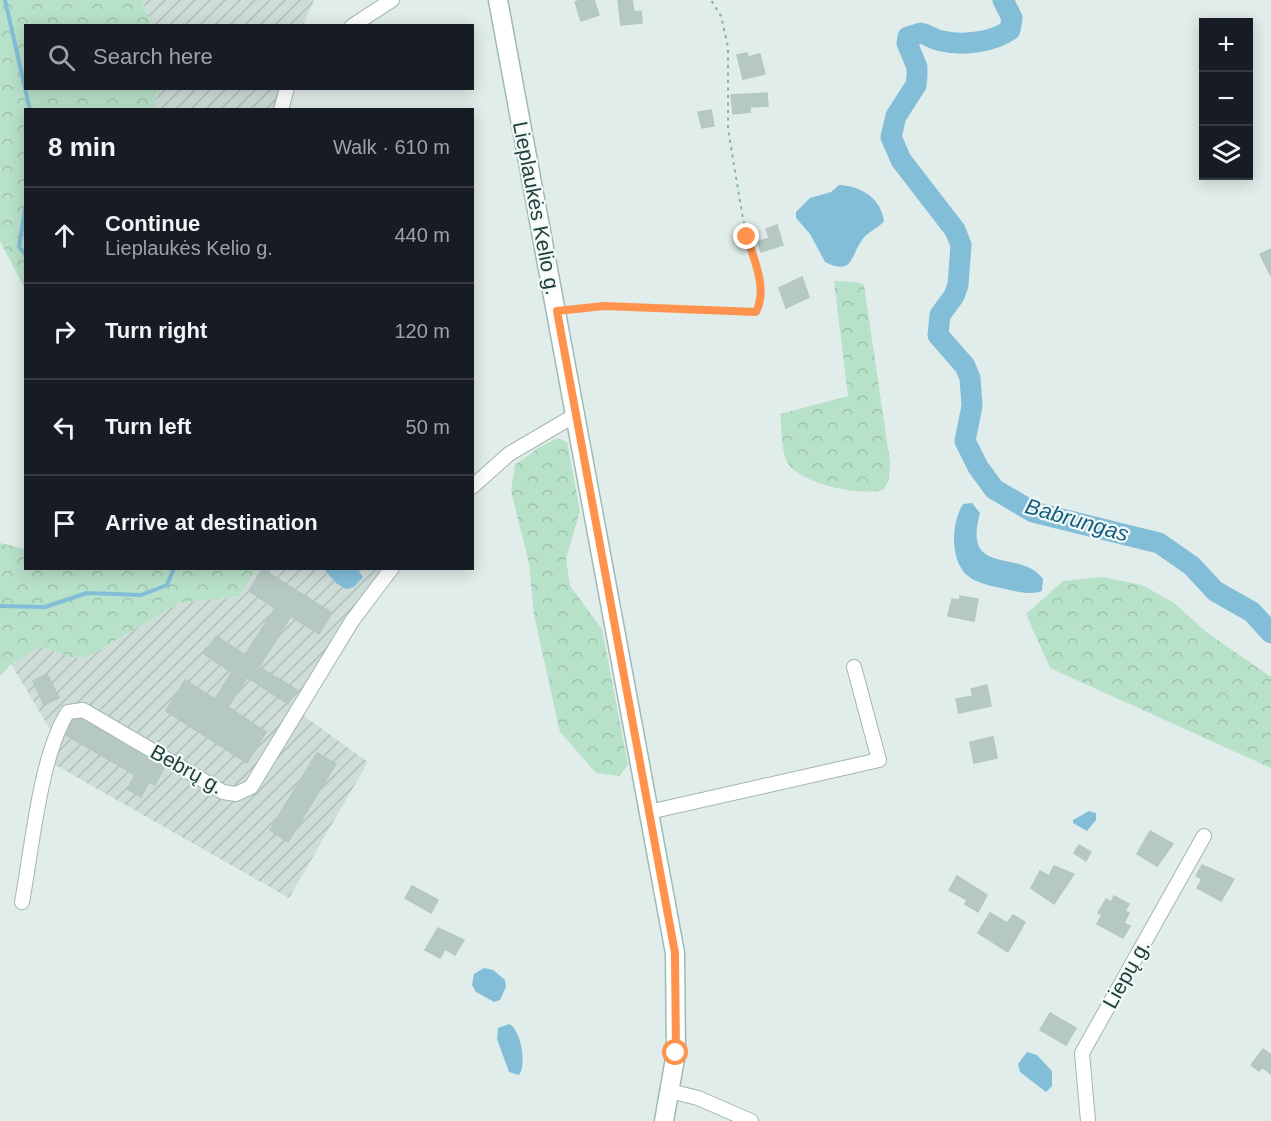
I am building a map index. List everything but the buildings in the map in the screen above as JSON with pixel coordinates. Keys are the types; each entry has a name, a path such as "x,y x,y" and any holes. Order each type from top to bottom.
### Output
{"main road":[{"name":"Lieplaukės Kelio g.","path":"498,0 577,414 675,953 677,1020 670,1091 664,1121"}],"street":[{"path":"355,24 392,0"},
{"path":"282,108 286,90"},
{"path":"474,485 509,454 577,414"},
{"name":"Bebrų g.","path":"22,902 48,758 56,730 68,712 83,710 223,792 236,794 251,787 352,621 390,570"},
{"path":"649,812 879,760 854,668"},
{"name":"Liepų g.","path":"1088,1121 1082,1053 1204,836"},
{"path":"670,1091 698,1098 750,1121"}],"path":[{"path":"557,311 604,306 744,313 756,312 761,302 760,282 743,219 728,129 728,47 725,29 711,0"}],"shaded area":[{"path":"142,0 314,0 304,24 152,24"},
{"path":"157,90 285,90 276,108 155,108"},
{"path":"255,570 399,570 376,598 301,714 368,762 289,898 43,758 51,731 11,664 41,647 70,657 86,658 179,603 239,596"}],"green space":[{"path":"0,0 142,0 152,24 24,24 24,90 157,90 155,108 24,108 24,287 0,241"},
{"path":"834,281 856,282 864,285 890,462 889,479 884,489 861,492 815,482 792,468 786,460 783,449 780,414 848,396"},
{"path":"558,438 567,442 580,511 566,559 570,586 602,629 628,765 619,776 596,773 560,732 534,615 529,563 511,491 515,465 538,448"},
{"path":"0,543 24,549 24,570 255,570 239,596 179,603 86,658 70,657 41,647 11,664 0,676"},
{"path":"1102,577 1142,585 1174,603 1205,631 1271,677 1271,768 1050,668 1026,614 1063,581"}],"water":[{"path":"839,185 855,188 869,195 879,206 884,221 864,237 849,263 841,267 825,262 810,234 796,218 796,212 810,198 831,192"},
{"path":"972,503 980,513 977,533 979,547 996,559 1021,564 1033,570 1043,579 1042,591 1024,593 989,585 977,581 963,571 954,547 955,528 963,504"},
{"path":"325,570 358,570 363,577 354,587 346,589 336,583"},
{"path":"1089,811 1096,813 1096,820 1087,831 1073,823 1073,820"},
{"path":"484,968 493,970 505,980 506,987 500,1000 494,1002 476,992 472,985 474,974"},
{"path":"509,1024 517,1033 522,1048 523,1056 519,1075 509,1072 497,1039 498,1028"},
{"path":"1027,1052 1037,1055 1052,1071 1052,1086 1046,1092 1020,1072 1018,1064"}],"waterway":[{"path":"5,0 24,84"},
{"name":"Babrungas","path":"1003,0 1012,18 1010,30 1003,34 978,42 960,43 939,40 921,33 908,37 907,43 917,67 916,85 896,116 891,137 901,160 955,230 961,245 958,285 954,296 940,315 938,335 965,366 970,378 972,406 965,441 978,467 994,489 1033,512 1159,543 1192,566 1215,591 1252,612 1271,633"},
{"path":"25,90 30,108"},
{"path":"24,216 19,247 24,253"},
{"path":"0,606 45,607 87,593 141,595 167,585 173,570"}],"route":[{"path":"676,1053 675,953 557,311 604,306 756,312 761,302 760,282 747,237"}]}
